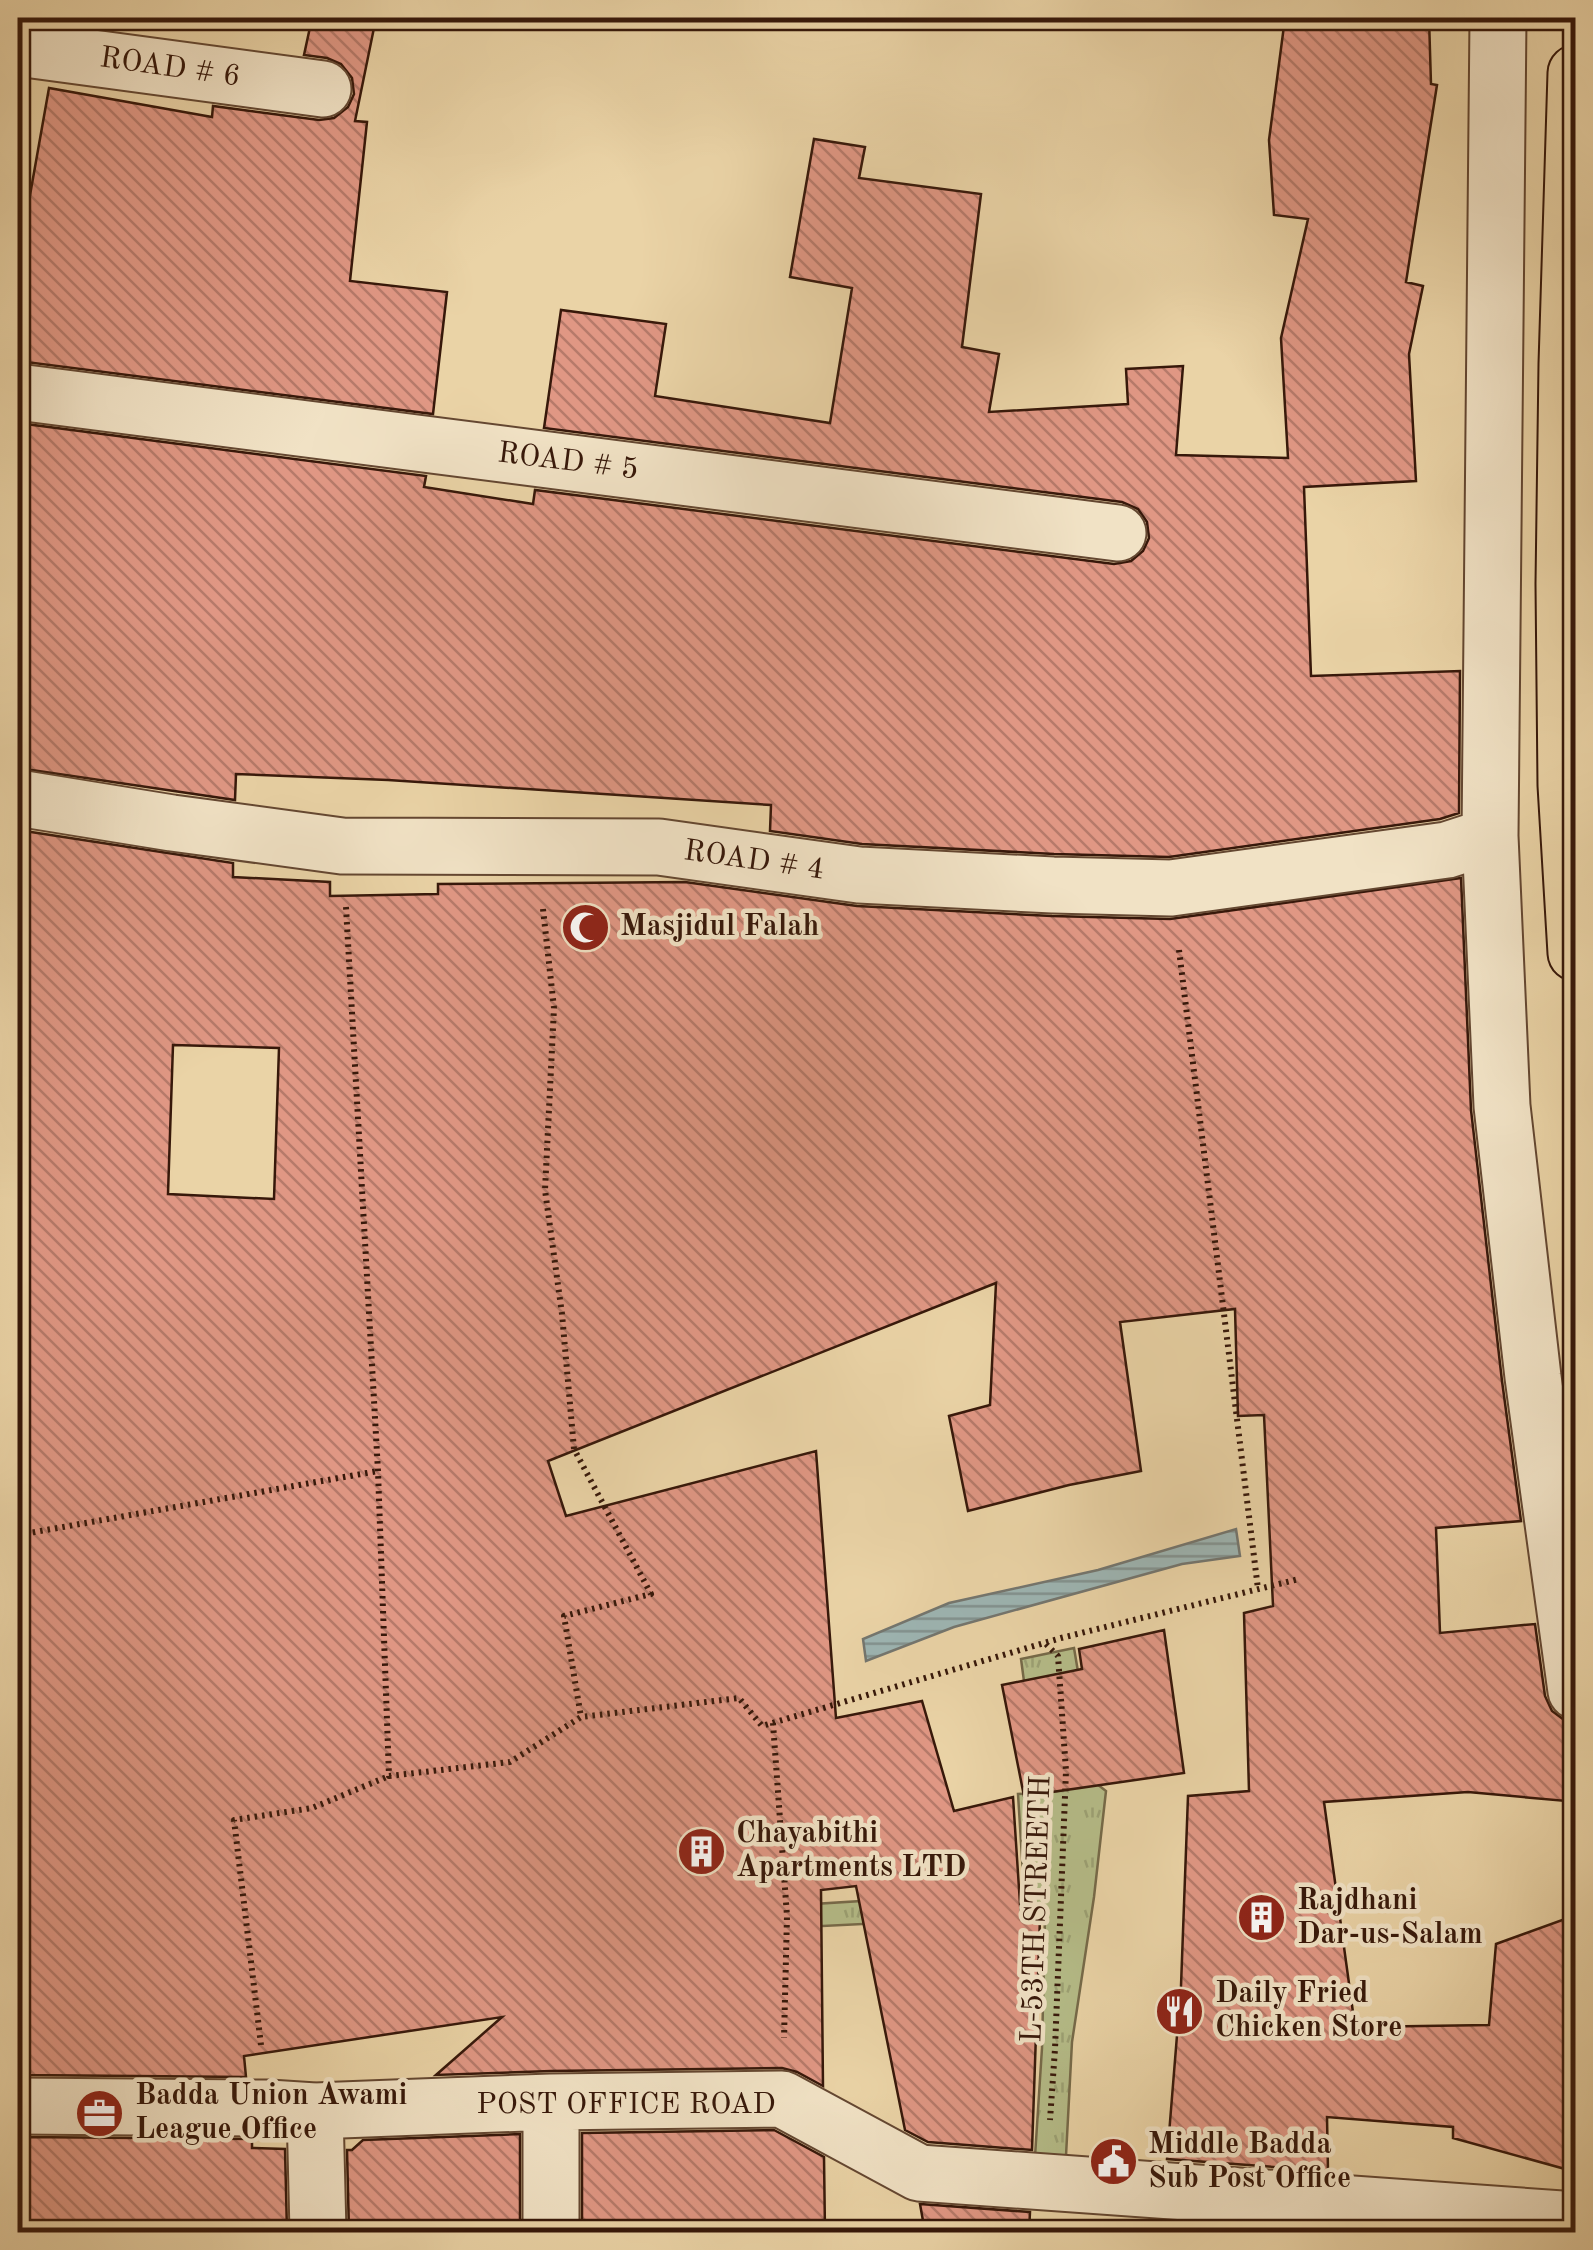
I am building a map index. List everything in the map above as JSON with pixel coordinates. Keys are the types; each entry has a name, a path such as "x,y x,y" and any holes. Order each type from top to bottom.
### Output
{"main road":[{"path":"1576,73 1564,584 1566,785 1576,953"}],"street":[{"path":"1498,18 1490,836 1502,1106 1533,1376 1576,1691"},
{"name":"ROAD # 6","path":"18,48 324,89"},
{"name":"ROAD # 5","path":"18,392 1118,533"},
{"name":"ROAD # 4","path":"18,798 342,846 658,847 859,876 1053,886 1171,888 1447,850 1490,836"},
{"name":"POST OFFICE ROAD","path":"18,2106 292,2110 782,2100 919,2174 1576,2220"},
{"path":"551,2102 551,2232"},
{"path":"292,2110 318,2232"}],"path":[{"path":"342,846 378,1471 389,1776"},
{"path":"537,846 554,1008 546,1190 574,1450 651,1594 564,1616 580,1717"},
{"path":"1171,888 1258,1589"},
{"path":"18,1535 378,1471"},
{"path":"292,2110 234,1820 312,1808 389,1776 510,1762 580,1717 738,1698 762,1726 1046,1644 1299,1579"},
{"name":"L-53TH STREETH","path":"1046,1644 1058,1656 1066,1770 1046,2181"},
{"path":"773,1723 787,1916 782,2100"}],"green space":[{"path":"1074,1648 1097,1784 1106,1791 1072,2042 1065,2175 1034,2172 1045,1915 803,1927 798,1905 1024,1891 1018,1794 1039,1793 1021,1659"}],"water":[{"path":"1236,1529 1240,1556 1182,1564 954,1627 866,1661 863,1639 949,1603 1098,1570"}],"building":[{"path":"312,18 376,18 355,121 367,122 350,281 447,292 433,414 18,361 18,228 24,229 49,88 212,117 213,106 319,120 334,118 348,107 354,94 352,78 341,64 304,55"},
{"path":"1285,18 1429,18 1431,84 1437,85 1406,282 1423,286 1409,354 1416,481 1304,487 1311,676 1460,671 1459,813 1440,819 1169,857 1054,854 862,844 770,831 771,805 236,774 235,800 18,768 18,423 426,476 424,487 533,504 535,490 1114,564 1131,561 1143,551 1149,538 1147,522 1138,509 1122,502 544,428 561,310 666,324 655,396 830,423 852,288 790,277 814,139 865,147 859,178 981,194 962,347 999,354 989,412 1128,404 1126,369 1183,366 1176,455 1288,458 1281,338 1308,219 1274,215 1269,140"},
{"path":"18,830 233,863 233,877 330,882 330,896 438,894 438,884 685,882 857,906 1170,919 1461,878 1471,1110 1521,1521 1436,1528 1440,1633 1535,1624 1545,1696 1552,1711 1576,1722 1576,1744 1566,1801 1468,1792 1324,1802 1355,2027 1489,2025 1496,1944 1576,1915 1576,2172 1453,2138 1453,2127 1327,2117 1328,2171 1167,2159 1181,1986 1188,1796 1249,1791 1244,1613 1273,1606 1264,1415 1238,1416 1235,1309 1120,1322 1141,1471 968,1511 949,1416 990,1405 996,1283 548,1461 566,1516 816,1451 836,1718 922,1701 954,1811 1013,1797 1021,1919 1040,1918 1032,2150 928,2142 905,2130 856,1886 821,1890 823,2086 782,2068 436,2075 502,2017 244,2056 246,2077 24,2075 24,2070 18,2070","holes":["173,1045 279,1048 274,1199 168,1194"]},
{"path":"1164,1630 1184,1773 1024,1796 1002,1685 1082,1669 1079,1649"},
{"path":"774,2130 824,2157 825,2232 582,2232 582,2133"},
{"path":"520,2134 520,2232 349,2232 347,2150 363,2140"},
{"path":"23,2137 252,2139 252,2148 285,2149 287,2232 22,2232"},
{"path":"920,2204 1030,2212 1029,2232 925,2232"},
{"path":"1162,2222 1284,2230 1284,2232 1161,2232"}],"place":[{"name":"Masjidul Falah","path":"585,927"},
{"name":"Chayabithi Apartments LTD","path":"701,1851"},
{"name":"Rajdhani Dar-us-Salam","path":"1262,1918"},
{"name":"Daily Fried Chicken Store","path":"1180,2011"},
{"name":"Badda Union Awami League Office","path":"100,2113"},
{"name":"Middle Badda Sub Post Office","path":"1113,2162"}]}
